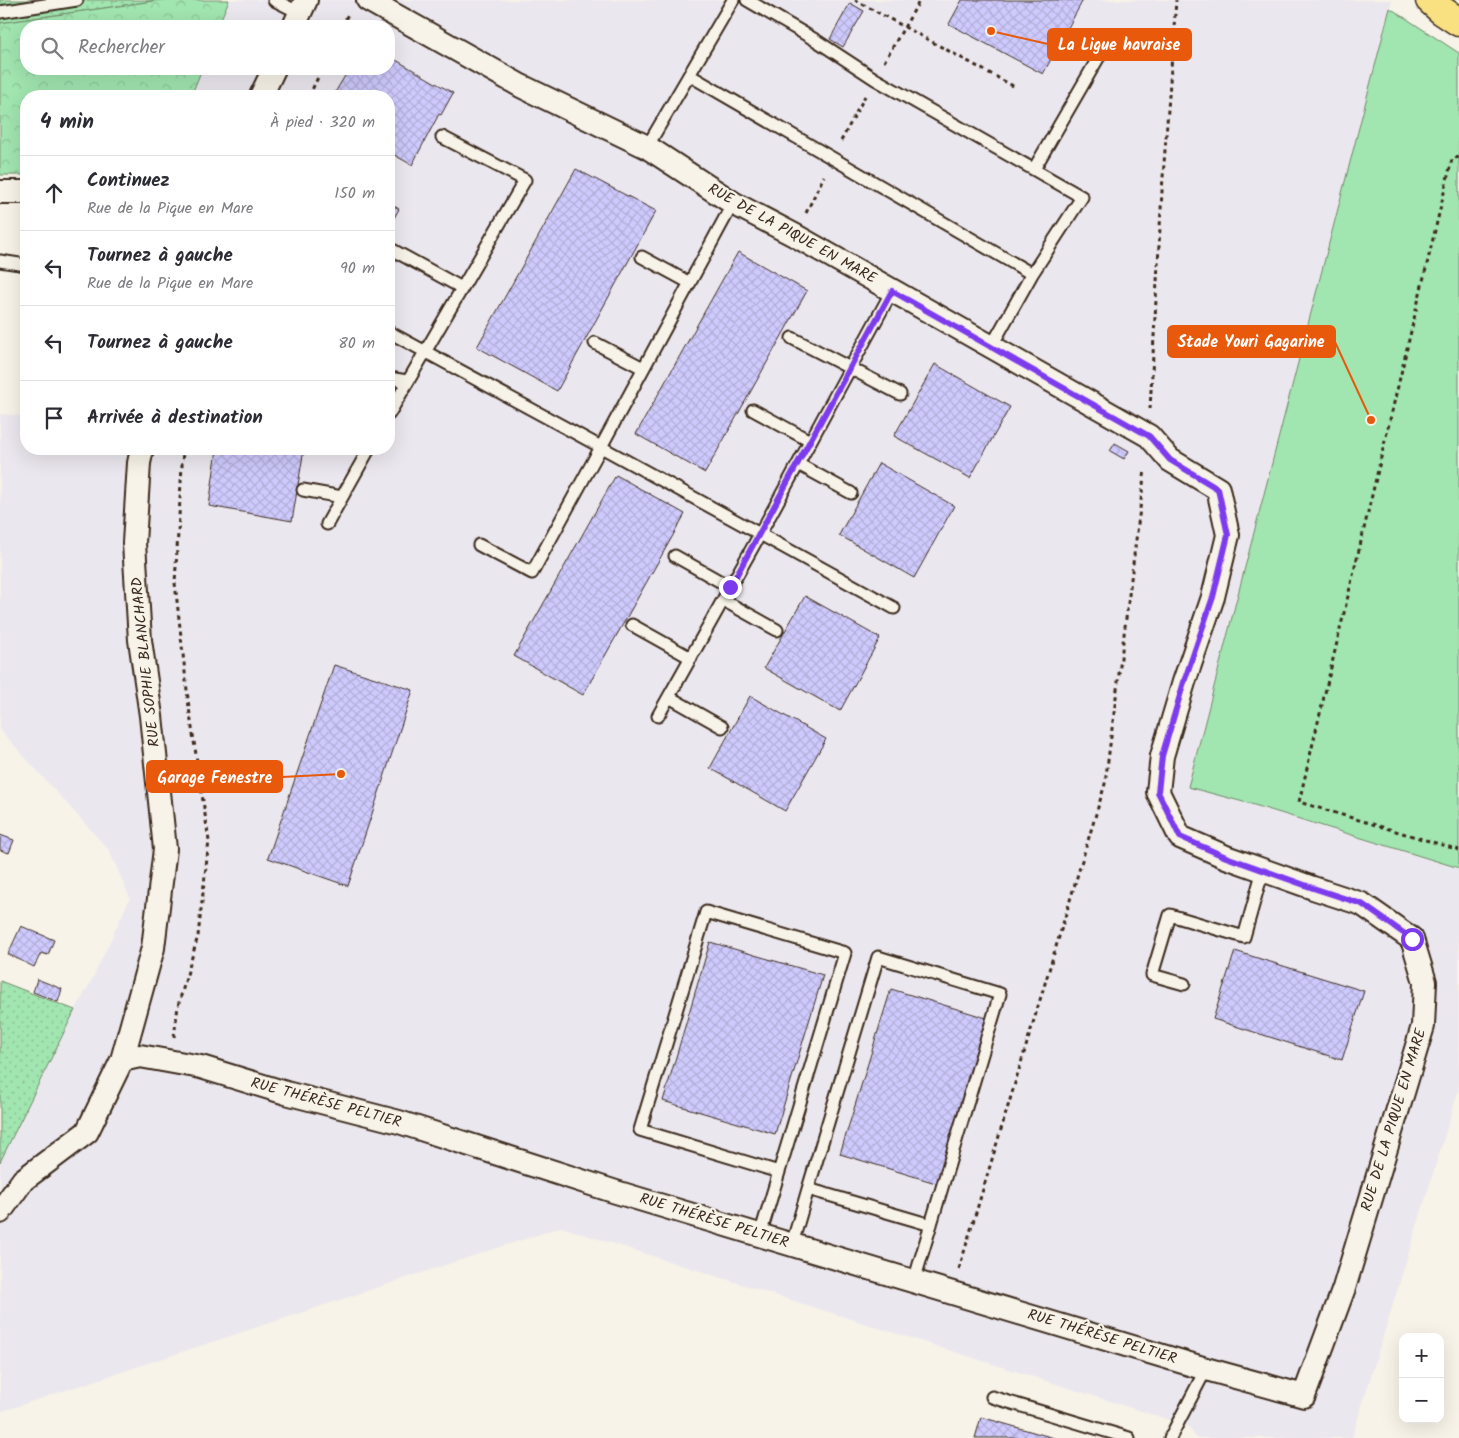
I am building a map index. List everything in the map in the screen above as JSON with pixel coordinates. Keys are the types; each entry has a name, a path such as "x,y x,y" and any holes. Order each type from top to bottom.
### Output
{"main road":[{"path":"1430,0 1459,22"}],"street":[{"name":"RUE DE LA PIQUE EN MARE","path":"368,0 521,86 647,147 732,203 796,236 1149,436 1170,460 1218,489 1228,535 1213,597 1184,682 1162,756 1158,792 1180,837 1263,870 1362,904 1412,939 1425,982 1423,1026 1344,1288 1304,1396"},
{"path":"265,90 271,75"},
{"path":"0,192 20,192"},
{"name":"RUE SOPHIE BLANCHARD","path":"0,1212 23,1180 87,1132 122,1060 153,948 165,850 151,716 140,640 135,553 141,455"},
{"name":"RUE THÉRÈSE PELTIER","path":"122,1060 140,1056 201,1067 286,1093 399,1122 616,1192 1304,1396"}],"lane":[{"path":"0,12 77,0"},
{"path":"274,0 300,13"},
{"path":"647,147 733,0"},
{"path":"747,0 817,41 875,79 1082,197 1032,274 991,346"},
{"path":"1034,169 1104,48"},
{"path":"689,75 1032,274"},
{"path":"395,403 525,180 442,137"},
{"path":"479,545 532,573 732,203"},
{"path":"395,251 462,288"},
{"path":"642,257 690,283"},
{"path":"0,261 20,265"},
{"path":"658,716 760,534 892,291"},
{"path":"395,335 894,608"},
{"path":"792,338 900,394"},
{"path":"595,343 643,368"},
{"path":"395,379 407,381"},
{"path":"752,410 810,441"},
{"path":"327,524 366,455"},
{"path":"798,464 851,493"},
{"path":"303,490 342,497"},
{"path":"675,556 730,587"},
{"path":"723,600 777,630"},
{"path":"632,625 691,658"},
{"path":"669,697 722,727"},
{"path":"1184,984 1152,975 1170,915 1244,937 1263,870"},
{"path":"760,1235 845,954 706,912 640,1130 779,1172"},
{"path":"792,1244 878,957 1000,994 914,1281"},
{"path":"808,1189 931,1226"},
{"path":"1170,1438 1206,1368"},
{"path":"992,1396 1129,1438"}],"path":[{"path":"855,0 1015,88"},
{"path":"796,236 831,159 920,0"},
{"path":"952,1292 1105,784 1149,436 1162,191 1176,0"},
{"path":"312,90 319,75"},
{"path":"1459,157 1452,159 1299,802 1459,850"},
{"path":"171,1062 178,1006 198,936 209,841 189,708 175,583 183,455"}],"shaded area":[{"path":"229,0 1392,0 1188,786 1459,868 1459,1089 1352,1438 1196,1438 1188,1426 561,1227 0,1412 0,1162 75,1010 93,978 130,898 109,850 0,730 0,414 20,416 20,455 395,455 395,90 193,90 200,75 395,75 395,20 221,20"}],"green space":[{"path":"0,0 160,0 20,20 0,23"},
{"path":"160,0 229,0 221,20 21,20"},
{"path":"1390,8 1459,53 1459,868 1251,804 1188,787"},
{"path":"20,20 20,75 200,75 193,90 20,90 20,175 0,175 0,23"},
{"path":"0,981 75,1010 0,1162"}],"building":[{"path":"962,0 1083,0 1043,74 949,24"},
{"path":"850,3 864,11 843,47 830,39"},
{"path":"395,59 453,93 441,115 439,114 412,165 395,155 395,90 337,90 345,75 395,75"},
{"path":"576,169 656,211 557,391 477,347"},
{"path":"395,207 399,209 395,216"},
{"path":"738,252 807,291 705,473 636,434"},
{"path":"935,364 1010,407 970,478 894,436"},
{"path":"1115,443 1129,451 1124,459 1110,451"},
{"path":"216,455 303,455 292,521 209,506"},
{"path":"879,463 954,506 914,578 839,535"},
{"path":"616,475 685,514 583,695 514,656"},
{"path":"805,596 880,638 840,711 764,668"},
{"path":"334,665 413,690 348,886 268,858"},
{"path":"750,696 826,739 785,811 710,768"},
{"path":"0,835 14,840 9,853 0,850"},
{"path":"21,926 54,940 48,955 41,953 34,967 8,954"},
{"path":"710,942 823,975 775,1134 663,1101"},
{"path":"1235,951 1364,991 1342,1060 1213,1019"},
{"path":"37,979 62,989 58,1002 33,992"},
{"path":"891,989 990,1019 939,1184 840,1154"},
{"path":"981,1417 1054,1438 975,1438"}],"place":[{"name":"La Ligue havraise","path":"991,31"},
{"name":"Stade Youri Gagarine","path":"1371,420"},
{"name":"Garage Fenestre","path":"341,774"}],"route":[{"path":"730,587 892,291 1149,436 1170,460 1218,489 1228,535 1213,597 1184,682 1162,756 1158,792 1180,837 1226,857 1362,904 1412,939"}]}
